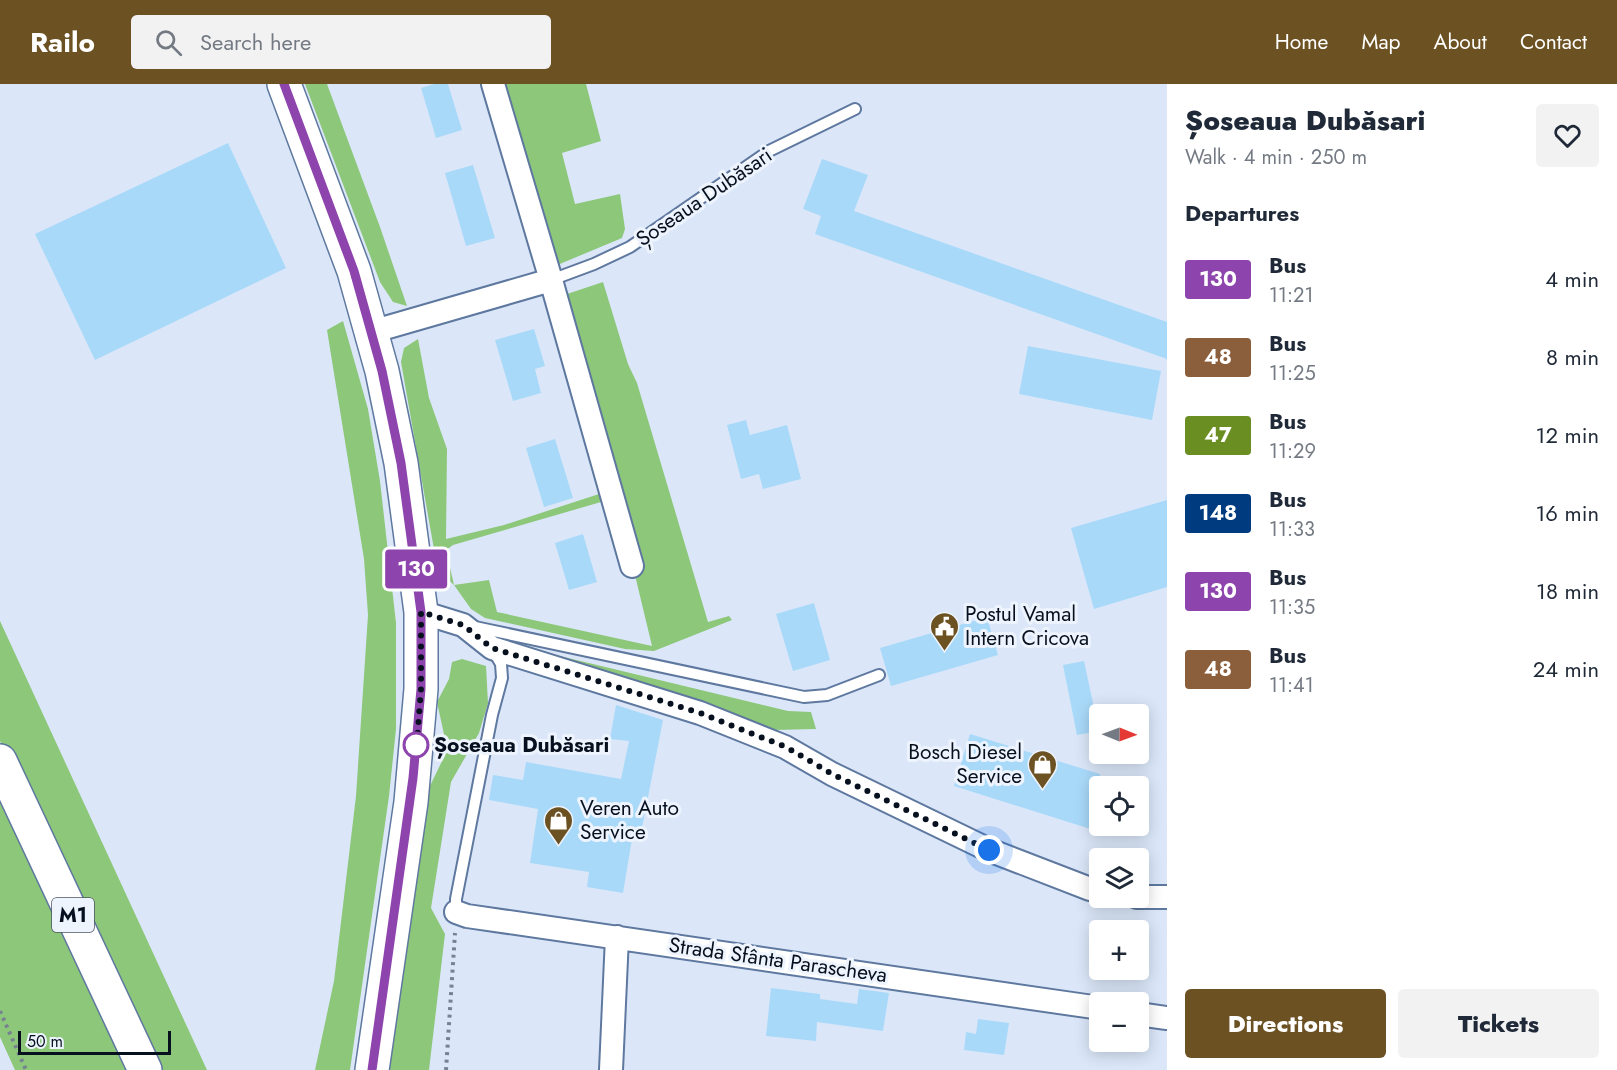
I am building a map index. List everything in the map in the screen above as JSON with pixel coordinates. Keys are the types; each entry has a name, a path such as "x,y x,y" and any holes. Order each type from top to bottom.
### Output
{"main road":[{"path":"284,84 354,271 382,371 401,463 421,612 421,689 413,778 372,1070"},
{"name":"M1","path":"0,761 145,1070"}],"street":[{"path":"492,84 551,280 632,566"},
{"name":"Șoseaua Dubăsari","path":"371,332 551,280"},
{"path":"421,612 463,625 492,648 700,713 786,747 832,774 989,850 1089,889"},
{"path":"1149,897 1167,897"},
{"name":"Strada Sfânta Parascheva","path":"456,912 467,916 1089,1006"},
{"path":"611,1070 617,937"},
{"path":"1149,1016 1167,1018"}],"lane":[{"name":"Șoseaua Dubăsari","path":"551,280 594,264 630,247 769,151 855,110"},
{"path":"463,625 804,697 827,695 879,675"},
{"path":"456,912 456,899 492,715 502,678 501,664 492,648"}],"path":[{"path":"446,1070 456,912"},
{"path":"0,1011 26,1070"}],"green space":[{"path":"305,84 327,84 407,306 393,302 380,282"},
{"path":"499,84 586,84 601,141 562,153 575,204 620,194 625,229 622,238 555,266"},
{"path":"603,282 628,364 637,383 708,622 729,616 732,620 654,651 625,649 485,618 471,609 454,585 489,580 497,612 652,646 634,571 645,566 561,296"},
{"path":"343,321 368,409 380,481 396,623 396,729 389,796 350,1070 315,1070 334,981 356,796 368,615 364,559 327,330"},
{"path":"418,339 429,398 447,449 446,539 504,525 599,494 601,502 453,545 446,550 454,585 444,576 435,555 401,362 404,348"},
{"path":"0,621 207,1070 156,1070 0,741"},
{"path":"510,644 788,711 811,712 816,729 774,730"},
{"path":"462,659 486,666 488,703 479,733 451,782 431,908 445,934 429,1070 389,1070 427,792 445,755 445,739 437,702 449,679 452,662"},
{"path":"0,787 134,1070 15,1070 0,1037"}],"building":[{"path":"434,84 448,84 462,130 436,138 421,88"},
{"path":"228,143 286,268 95,360 35,234"},
{"path":"822,159 868,175 854,211 1167,322 1167,359 815,234 821,216 803,209"},
{"path":"473,165 495,238 466,246 445,173"},
{"path":"534,329 545,366 535,369 541,393 513,401 495,340"},
{"path":"1028,346 1161,371 1152,420 1019,394"},
{"path":"746,420 750,435 787,425 801,479 763,489 759,474 741,479 727,425"},
{"path":"555,439 573,498 544,507 526,448"},
{"path":"1167,500 1167,587 1094,609 1071,528"},
{"path":"583,534 597,582 569,590 555,543"},
{"path":"814,603 830,660 793,671 776,614"},
{"path":"987,617 998,655 891,686 880,648"},
{"path":"1084,661 1093,704 1089,704 1089,733 1077,735 1063,665"},
{"path":"616,705 663,720 642,828 634,827 623,893 587,887 589,872 530,863 538,809 489,800 493,775 523,780 526,762 621,779 629,741 610,739"},
{"path":"970,734 1100,774 1100,776 1089,776 1089,829 954,786"},
{"path":"771,988 820,994 820,999 857,1004 859,989 889,993 883,1031 817,1022 816,1041 766,1036"},
{"path":"978,1019 1009,1023 1004,1055 964,1050 966,1032 976,1034"}],"bus line":[{"name":"130","path":"284,84 354,271 382,371 401,463 421,612 421,689 411,802 372,1070"}],"place":[{"name":"Postul Vamal Intern Cricova","path":"944,652"},
{"name":"Șoseaua Dubăsari","path":"416,745"},
{"name":"Bosch Diesel Service","path":"1043,790"},
{"name":"Veren Auto Service","path":"559,846"}],"route":[{"path":"416,745 416,755 421,689 421,612 463,625 492,648 700,713 786,747 832,774 989,850"}]}
